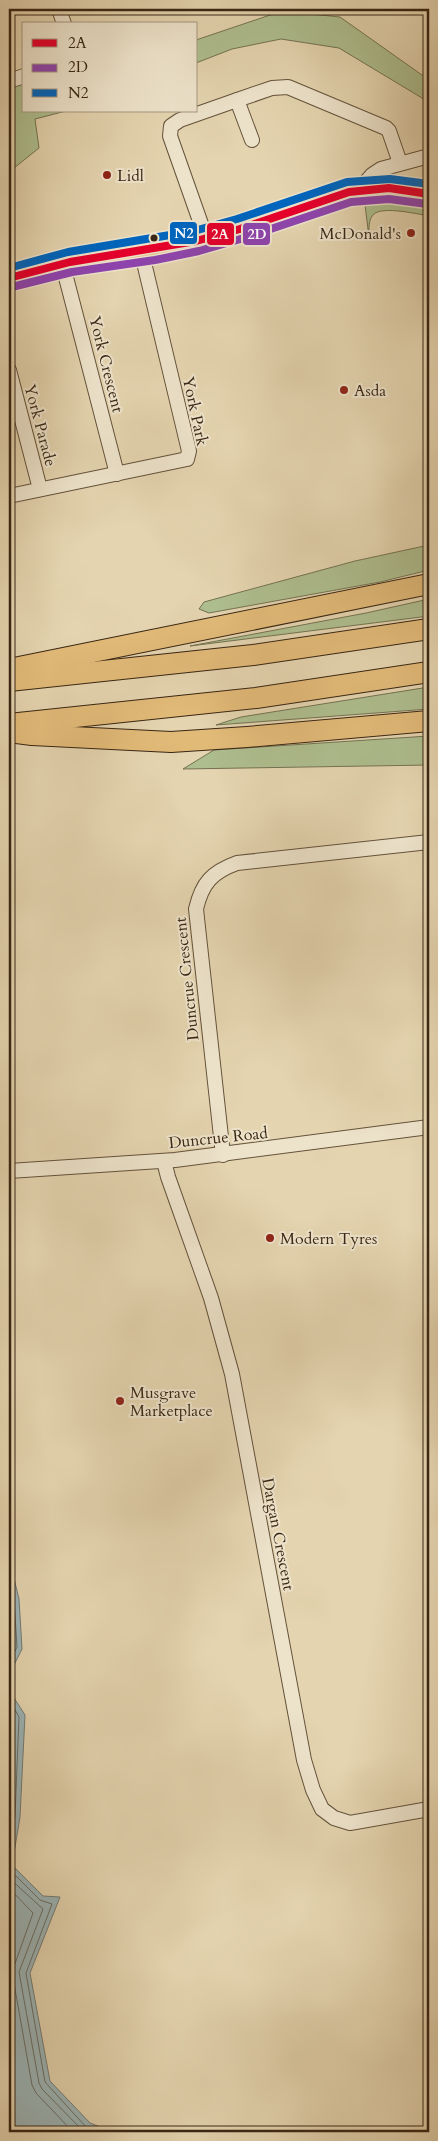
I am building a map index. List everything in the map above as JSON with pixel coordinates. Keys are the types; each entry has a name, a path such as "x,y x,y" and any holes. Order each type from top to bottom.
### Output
{"highway":[{"path":"9,669 429,584"},
{"path":"9,681 253,654 429,629"},
{"path":"9,724 256,698 429,672"},
{"path":"9,732 32,735 171,742 429,721"}],"main road":[{"path":"9,278 62,262 173,246 206,238 359,190 409,189 429,194"}],"street":[{"path":"59,9 63,22"},
{"path":"9,81 22,77"},
{"path":"206,238 170,136 171,126 180,120 272,88 288,87 386,128 389,131 400,163"},
{"path":"238,100 252,140"},
{"path":"359,190 372,175 400,163 429,156"},
{"name":"York Park","path":"9,496 187,459 189,451 142,250"},
{"name":"York Crescent","path":"62,262 117,474"},
{"name":"York Parade","path":"9,370 40,489"},
{"name":"Duncrue Crescent","path":"223,1155 196,909 200,892 212,876 222,868 237,863 429,842"},
{"name":"Duncrue Road","path":"9,1171 164,1161 223,1155 429,1127"},
{"name":"Dargan Crescent","path":"164,1161 211,1298 232,1374 304,1760 313,1790 322,1809 334,1818 350,1823 429,1809"}],"green space":[{"path":"282,11 340,17 429,80 429,106 422,98 339,48 281,39 232,49 198,62 198,39"},
{"path":"22,84 22,112 62,112 35,119 39,148 9,172 9,88"},
{"path":"387,202 415,205 429,209 429,216 401,211 378,212 374,214 369,224 369,237 365,205"},
{"path":"429,545 429,570 380,582 209,613 199,609 204,602 355,561"},
{"path":"429,599 429,616 190,646 366,613"},
{"path":"429,687 429,709 216,725 241,717"},
{"path":"429,736 429,765 183,769 214,750"}],"water":[{"path":"9,1558 19,1599 22,1649 9,1675"},
{"path":"9,1690 25,1715 20,1817 12,1865 43,1896 60,1897 30,1973 50,2081 90,2123 113,2132 9,2132"}],"transit line":[{"name":"N2","path":"9,268 68,252 194,231 237,219 347,182 390,179 429,184"},
{"name":"2A","path":"9,278 70,262 196,241 240,229 349,192 389,188 429,194"},
{"name":"2D","path":"12,287 72,272 155,260 199,251 351,202 389,199 427,204"}],"place":[{"name":"Lidl","path":"107,175"},
{"name":"McDonald's","path":"411,233"},
{"name":"Asda","path":"344,390"},
{"name":"Modern Tyres","path":"270,1238"},
{"name":"Musgrave Marketplace","path":"120,1401"}]}
